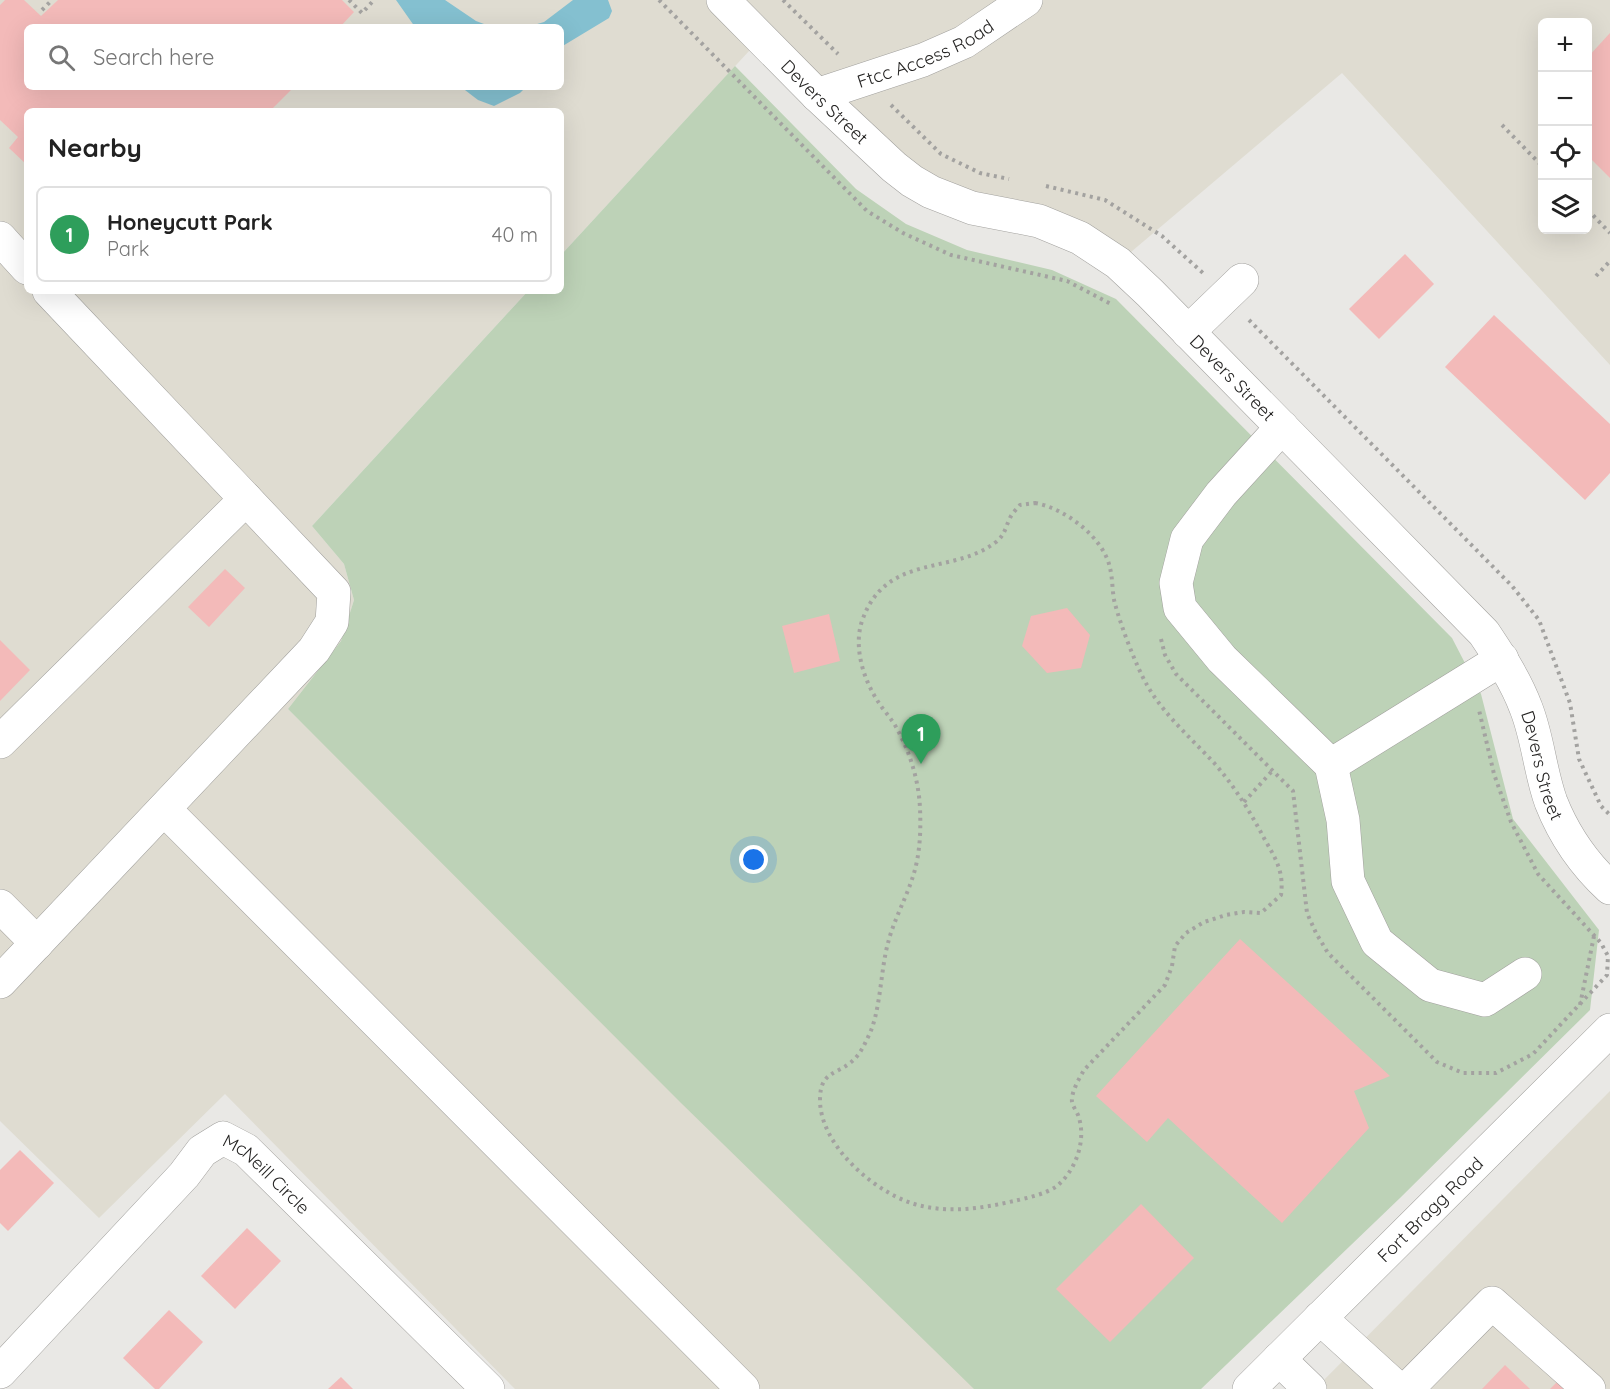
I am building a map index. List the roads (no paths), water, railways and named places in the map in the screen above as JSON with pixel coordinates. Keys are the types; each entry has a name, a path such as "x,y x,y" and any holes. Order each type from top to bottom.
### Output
{"street":[{"name":"Devers Street","path":"723,0 817,95 912,181 931,192 972,207 1039,221 1080,238 1118,263 1188,332 1484,633 1509,669 1527,710 1551,801 1569,841 1597,876 1610,888"},
{"name":"Ftcc Access Road","path":"817,95 923,60 964,42 1026,0"},
{"path":"0,238 24,265"},
{"path":"1188,332 1242,280"},
{"path":"0,982 314,650 332,622 334,592 52,294"},
{"path":"1281,427 1221,494 1187,539 1176,583 1180,608 1222,659 1331,765 1343,820 1348,881 1377,942 1430,985 1485,1000 1525,974"},
{"path":"0,742 246,499"},
{"path":"1331,765 1502,659"},
{"path":"164,809 743,1389"},
{"path":"0,906 37,943"},
{"name":"Fort Bragg Road","path":"1249,1389 1610,1030"},
{"name":"McNeill Circle","path":"0,1372 184,1175 202,1151 223,1138 246,1150 488,1389"},
{"path":"1407,1389 1492,1303 1589,1389"},
{"path":"1320,1318 1398,1389"},
{"path":"1279,1359 1310,1389"}],"water":[{"path":"396,0 445,0 484,24 413,24"},
{"path":"573,0 608,0 612,11 609,18 564,45 564,24 537,24 544,22"},
{"path":"465,90 523,90 494,106 478,100"}],"place":[{"name":"Honeycutt Park","path":"921,764"}]}
